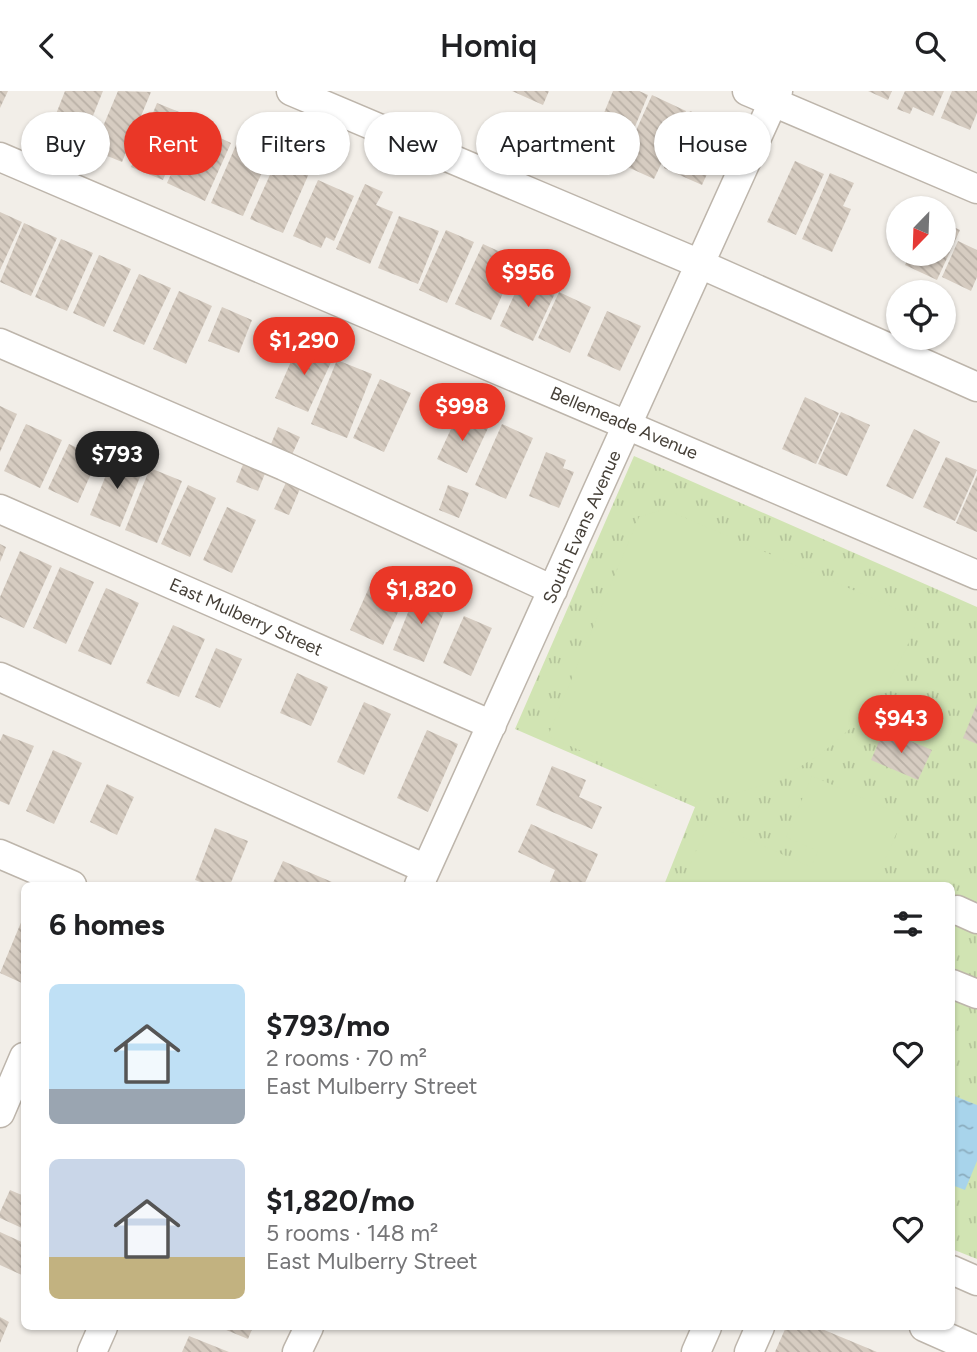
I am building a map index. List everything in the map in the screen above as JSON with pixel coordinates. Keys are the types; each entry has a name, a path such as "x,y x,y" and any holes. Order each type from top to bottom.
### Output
{"street":[{"path":"290,91 700,264 977,387"},
{"path":"747,91 775,97 977,189"},
{"name":"South Evans Avenue","path":"423,877 775,97"},
{"name":"Bellemeade Avenue","path":"0,157 977,575"},
{"path":"0,343 284,466 553,590"},
{"name":"East Mulberry Street","path":"0,509 492,725"},
{"path":"0,677 423,877"},
{"path":"0,854 65,882"},
{"path":"955,910 977,919"},
{"path":"955,985 977,994"},
{"path":"8,1097 21,1064"},
{"path":"955,1272 977,1281"},
{"path":"92,1352 102,1330"},
{"path":"297,1352 308,1330"},
{"path":"749,1352 759,1330"},
{"path":"931,1330 976,1350"}],"green space":[{"path":"634,456 977,607 977,1259 955,1250 955,882 665,882 695,807 515,729"},
{"path":"665,509 918,618 906,649 886,686 859,721 821,754 778,780 741,792 695,802 548,736 639,517"},
{"path":"812,776 904,816 875,882 682,882 709,822 811,867 818,851 786,837"}],"water":[{"path":"955,1096 977,1105 977,1161 965,1190 955,1186"}],"building":[{"path":"0,91 8,91 0,108"},
{"path":"65,91 103,91 94,112 57,112"},
{"path":"118,91 151,92 143,112 124,112 122,162 110,157 109,112"},
{"path":"512,91 549,91 543,105"},
{"path":"613,91 639,91 648,95 640,114 640,112 604,112"},
{"path":"868,91 892,91 888,100"},
{"path":"905,91 944,91 933,116 913,107 910,114 897,109"},
{"path":"952,91 977,91 977,113 970,130 941,118"},
{"path":"652,95 686,111 654,112 654,179 640,173 640,122"},
{"path":"157,103 179,112 153,112"},
{"path":"222,139 231,143 222,163"},
{"path":"236,145 236,175 261,175 243,216 211,203"},
{"path":"795,161 824,174 796,235 767,222"},
{"path":"830,173 854,183 843,206 851,209 832,252 802,239"},
{"path":"151,175 165,175 163,180"},
{"path":"171,175 217,175 205,201 167,183"},
{"path":"270,175 308,175 283,233 250,219"},
{"path":"680,175 707,175 702,185"},
{"path":"318,180 354,196 334,241 326,237 321,248 293,236"},
{"path":"365,184 383,192 376,205 393,212 370,264 336,249"},
{"path":"0,212 22,222 0,270"},
{"path":"399,216 439,231 418,284 378,268"},
{"path":"24,223 57,238 31,296 0,282"},
{"path":"446,230 474,242 447,303 419,290"},
{"path":"61,239 93,253 67,311 35,297"},
{"path":"958,241 977,250 977,277 971,291 956,284 956,280 942,277 947,266 956,266"},
{"path":"483,244 518,260 491,320 455,304"},
{"path":"99,255 131,269 104,327 73,313"},
{"path":"907,266 943,266 937,280"},
{"path":"139,274 171,288 144,345 113,331"},
{"path":"523,276 556,291 533,341 500,326"},
{"path":"179,291 212,306 186,364 153,349"},
{"path":"559,292 591,307 570,353 538,338"},
{"path":"222,307 252,320 239,353 208,341"},
{"path":"607,311 641,326 620,371 587,356"},
{"path":"300,341 334,356 308,412 275,398"},
{"path":"337,360 372,374 347,438 311,424"},
{"path":"380,379 411,393 384,452 353,438"},
{"path":"805,397 839,413 816,464 782,449"},
{"path":"0,406 17,414 0,452"},
{"path":"841,412 870,425 847,476 818,464"},
{"path":"458,414 488,428 467,473 437,459"},
{"path":"26,424 62,440 40,488 4,471"},
{"path":"502,424 533,438 506,499 475,485"},
{"path":"278,427 300,437 290,459 269,449"},
{"path":"914,429 940,442 913,499 886,486"},
{"path":"69,444 98,458 78,503 48,489"},
{"path":"546,452 566,460 563,468 574,472 559,508 529,496"},
{"path":"114,455 144,467 120,527 90,515"},
{"path":"246,457 268,466 258,491 236,482"},
{"path":"946,457 977,470 955,521 923,507"},
{"path":"150,468 182,481 157,543 125,530"},
{"path":"977,475 977,532 956,523"},
{"path":"288,478 302,484 289,515 274,509"},
{"path":"188,485 216,498 190,557 161,544"},
{"path":"448,485 469,493 459,518 439,510"},
{"path":"227,507 256,520 232,573 203,560"},
{"path":"0,544 6,547 0,562"},
{"path":"20,551 52,566 24,628 0,617 0,597"},
{"path":"60,567 94,582 66,644 33,628"},
{"path":"376,572 409,588 383,645 350,630"},
{"path":"106,588 139,603 111,665 78,651"},
{"path":"417,590 448,602 424,662 393,650"},
{"path":"464,616 492,628 471,676 443,663"},
{"path":"173,625 205,639 179,697 146,683"},
{"path":"216,648 242,659 220,708 195,697"},
{"path":"297,673 328,687 311,726 280,713"},
{"path":"364,702 391,714 364,775 337,762"},
{"path":"977,704 977,744 963,738"},
{"path":"427,730 458,744 428,812 397,798"},
{"path":"884,730 932,750 918,780 871,760"},
{"path":"3,734 34,746 9,805 0,801 0,741"},
{"path":"53,750 82,763 54,824 26,811"},
{"path":"552,766 586,780 579,797 602,807 592,829 536,805"},
{"path":"107,784 134,797 117,835 90,822"},
{"path":"531,824 598,854 585,882 550,882 555,870 518,852"},
{"path":"215,828 248,841 231,882 195,880"},
{"path":"283,861 332,882 273,882"},
{"path":"21,922 21,983 0,973"},
{"path":"10,1190 21,1195 21,1228 0,1218"},
{"path":"0,1232 21,1242 21,1275 0,1265"},
{"path":"0,1317 9,1322 0,1343"},
{"path":"226,1330 252,1330 248,1339"},
{"path":"785,1330 824,1330 877,1352 775,1352"},
{"path":"189,1336 229,1352 182,1352"}]}
